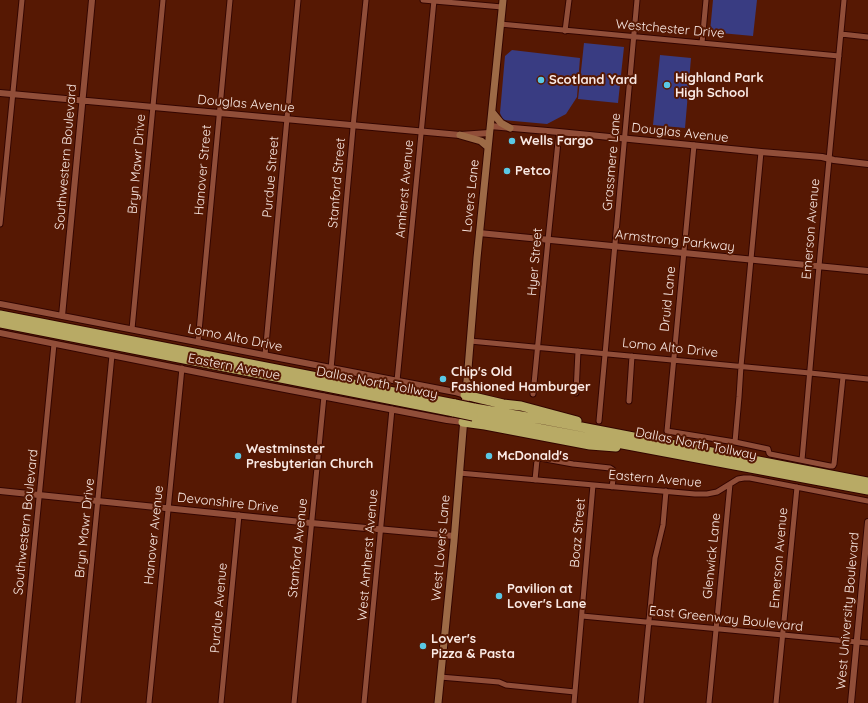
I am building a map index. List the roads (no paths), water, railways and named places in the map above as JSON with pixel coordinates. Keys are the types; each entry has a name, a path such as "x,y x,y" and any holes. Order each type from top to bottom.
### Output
{"highway":[{"name":"Dallas North Tollway","path":"0,315 638,446 868,490"},
{"name":"Dallas North Tollway","path":"0,323 454,408"},
{"path":"465,396 546,412 584,423 602,431"},
{"name":"Dallas North Tollway","path":"473,412 602,431 868,482"},
{"path":"463,422 590,445 618,448 638,446"}],"main road":[{"name":"Lovers Lane","path":"465,396 502,3"},
{"path":"492,112 501,123 510,128"},
{"path":"460,135 481,141 488,147"},
{"name":"West Lovers Lane","path":"438,703 454,536 465,396"}],"street":[{"path":"0,224 22,0"},
{"name":"Southwestern Boulevard","path":"62,316 92,0"},
{"name":"Bryn Mawr Drive","path":"132,330 164,0"},
{"name":"Hanover Street","path":"198,342 230,0"},
{"name":"Purdue Street","path":"264,355 298,0"},
{"name":"Stanford Street","path":"331,369 366,0"},
{"path":"423,0 502,3"},
{"name":"Amherst Avenue","path":"397,381 434,0"},
{"path":"566,30 568,0"},
{"name":"Grassmere Lane","path":"600,421 637,0"},
{"path":"702,43 706,0"},
{"name":"Emerson Avenue","path":"802,460 844,0"},
{"name":"Westchester Drive","path":"500,24 839,56"},
{"path":"841,34 868,37"},
{"name":"Douglas Avenue","path":"0,93 460,135 510,128 559,132 822,157 868,164"},
{"name":"Hyer Street","path":"533,394 559,132"},
{"name":"Druid Lane","path":"694,145 667,431 736,442"},
{"path":"761,152 741,366 736,442 768,449 770,454 833,466 843,377"},
{"name":"Armstrong Parkway","path":"480,233 751,259 868,272"},
{"name":"Lomo Alto Drive","path":"0,304 455,392 465,396"},
{"name":"Eastern Avenue","path":"0,333 463,422"},
{"name":"Lomo Alto Drive","path":"470,341 673,359 868,379"},
{"name":"Southwestern Boulevard","path":"19,703 54,344"},
{"path":"576,393 578,351"},
{"name":"Bryn Mawr Drive","path":"78,703 112,355"},
{"path":"629,402 632,356"},
{"name":"Hanover Avenue","path":"148,703 182,368"},
{"name":"Stanford Avenue","path":"294,703 324,396"},
{"name":"West Amherst Avenue","path":"364,703 392,409"},
{"path":"535,480 537,460 540,458 573,464 610,468 614,473 612,486"},
{"name":"Eastern Avenue","path":"459,473 695,494 712,494 738,479 750,478 868,501"},
{"name":"Glenwick Lane","path":"709,703 730,484"},
{"name":"Boaz Street","path":"574,703 593,485"},
{"name":"Emerson Avenue","path":"776,703 797,487"},
{"name":"Devonshire Drive","path":"0,491 454,536"},
{"path":"640,703 655,558 663,526 666,491"},
{"name":"Purdue Avenue","path":"221,703 239,515"},
{"name":"West University Boulevard","path":"850,703 868,522"},
{"name":"East Greenway Boulevard","path":"582,616 868,643"},
{"path":"440,677 499,682 506,685 575,692"}],"place":[{"name":"Scotland Yard","path":"541,80"},
{"name":"Highland Park High School","path":"667,85"},
{"name":"Wells Fargo","path":"512,141"},
{"name":"Petco","path":"507,171"},
{"name":"Chip's Old Fashioned Hamburger","path":"443,379"},
{"name":"Westminster Presbyterian Church","path":"238,456"},
{"name":"McDonald's","path":"489,456"},
{"name":"Pavilion at Lover's Lane","path":"499,596"},
{"name":"Lover's Pizza & Pasta","path":"423,646"}]}
